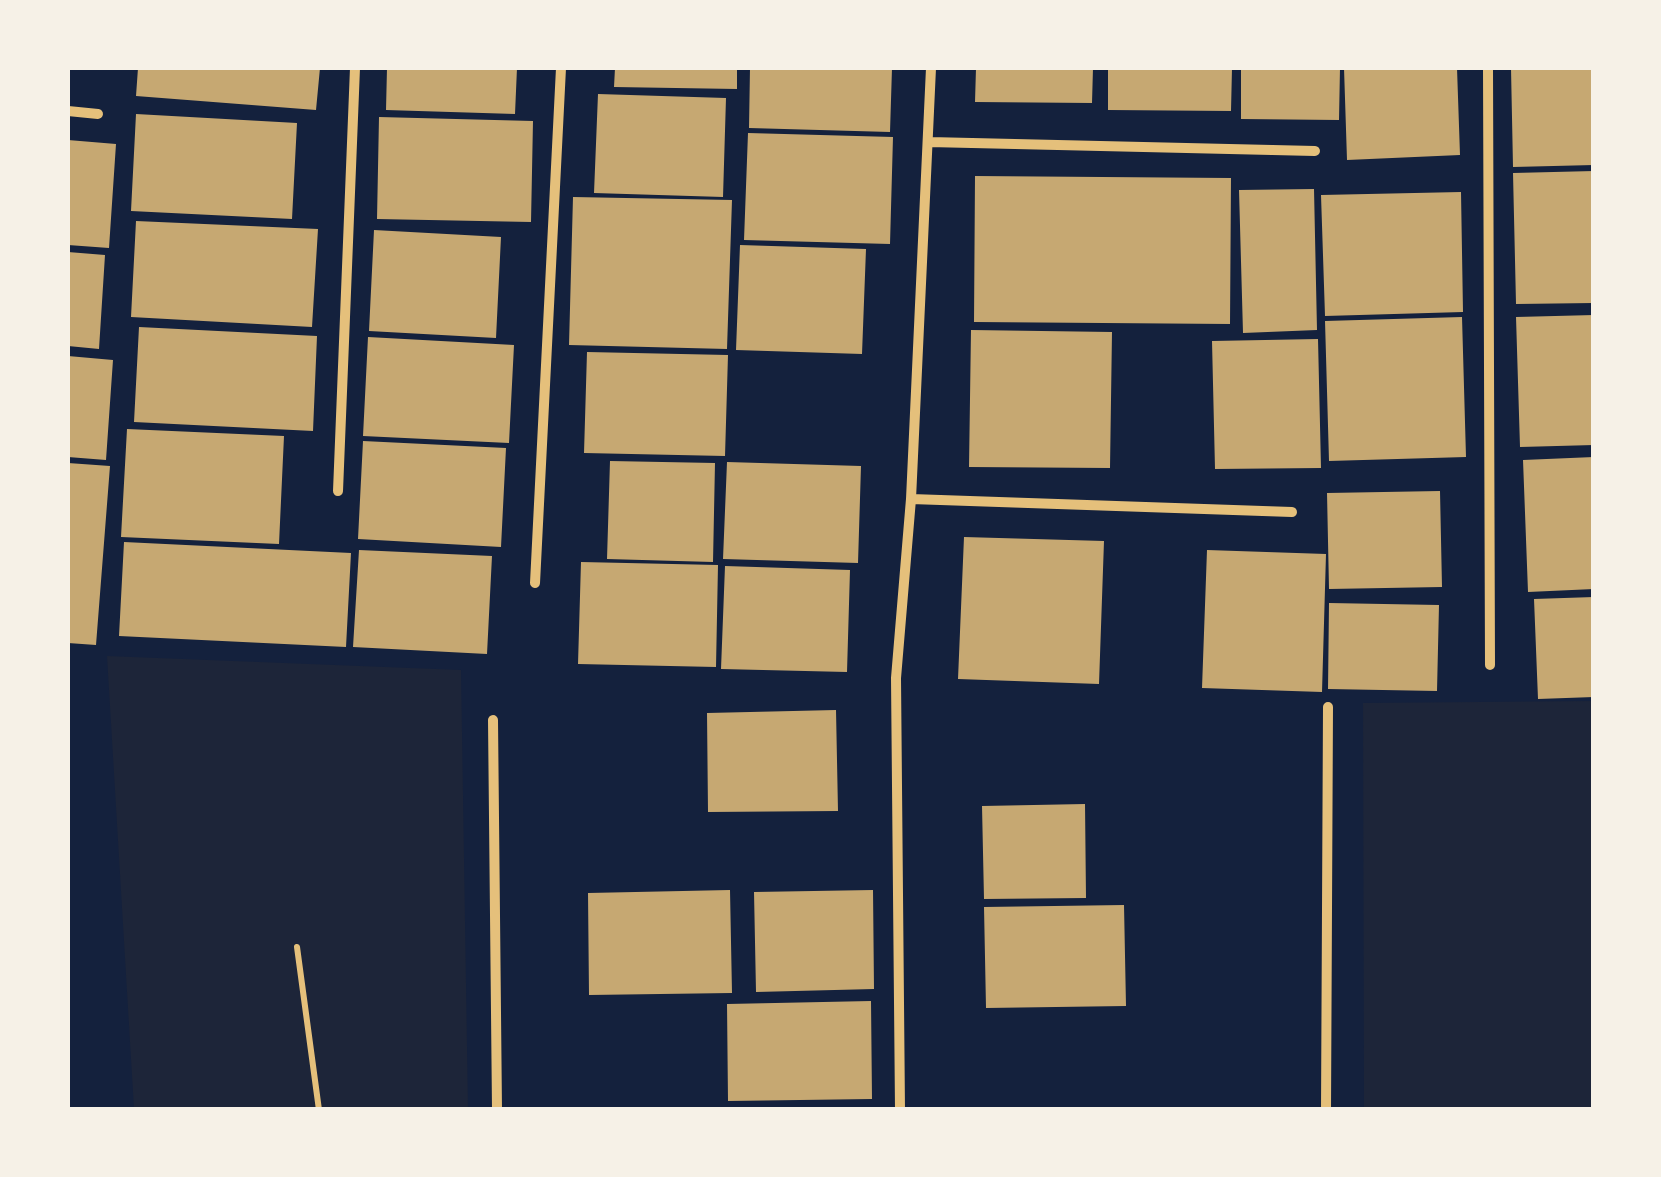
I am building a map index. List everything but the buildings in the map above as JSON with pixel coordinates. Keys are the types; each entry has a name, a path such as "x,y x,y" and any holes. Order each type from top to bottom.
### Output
{"street":[{"path":"338,490 354,68"},
{"path":"534,583 561,68"},
{"path":"900,1110 896,678 911,500 931,68"},
{"path":"1488,68 1490,665"},
{"path":"68,111 98,114"},
{"path":"929,142 1315,151"},
{"path":"911,500 1292,512"},
{"path":"1326,1110 1328,707"},
{"path":"494,720 498,1110"}],"path":[{"path":"296,947 319,1110"}],"shaded area":[{"path":"107,656 461,670 468,1109 134,1109"},
{"path":"1593,701 1593,1109 1364,1109 1363,703"}]}
